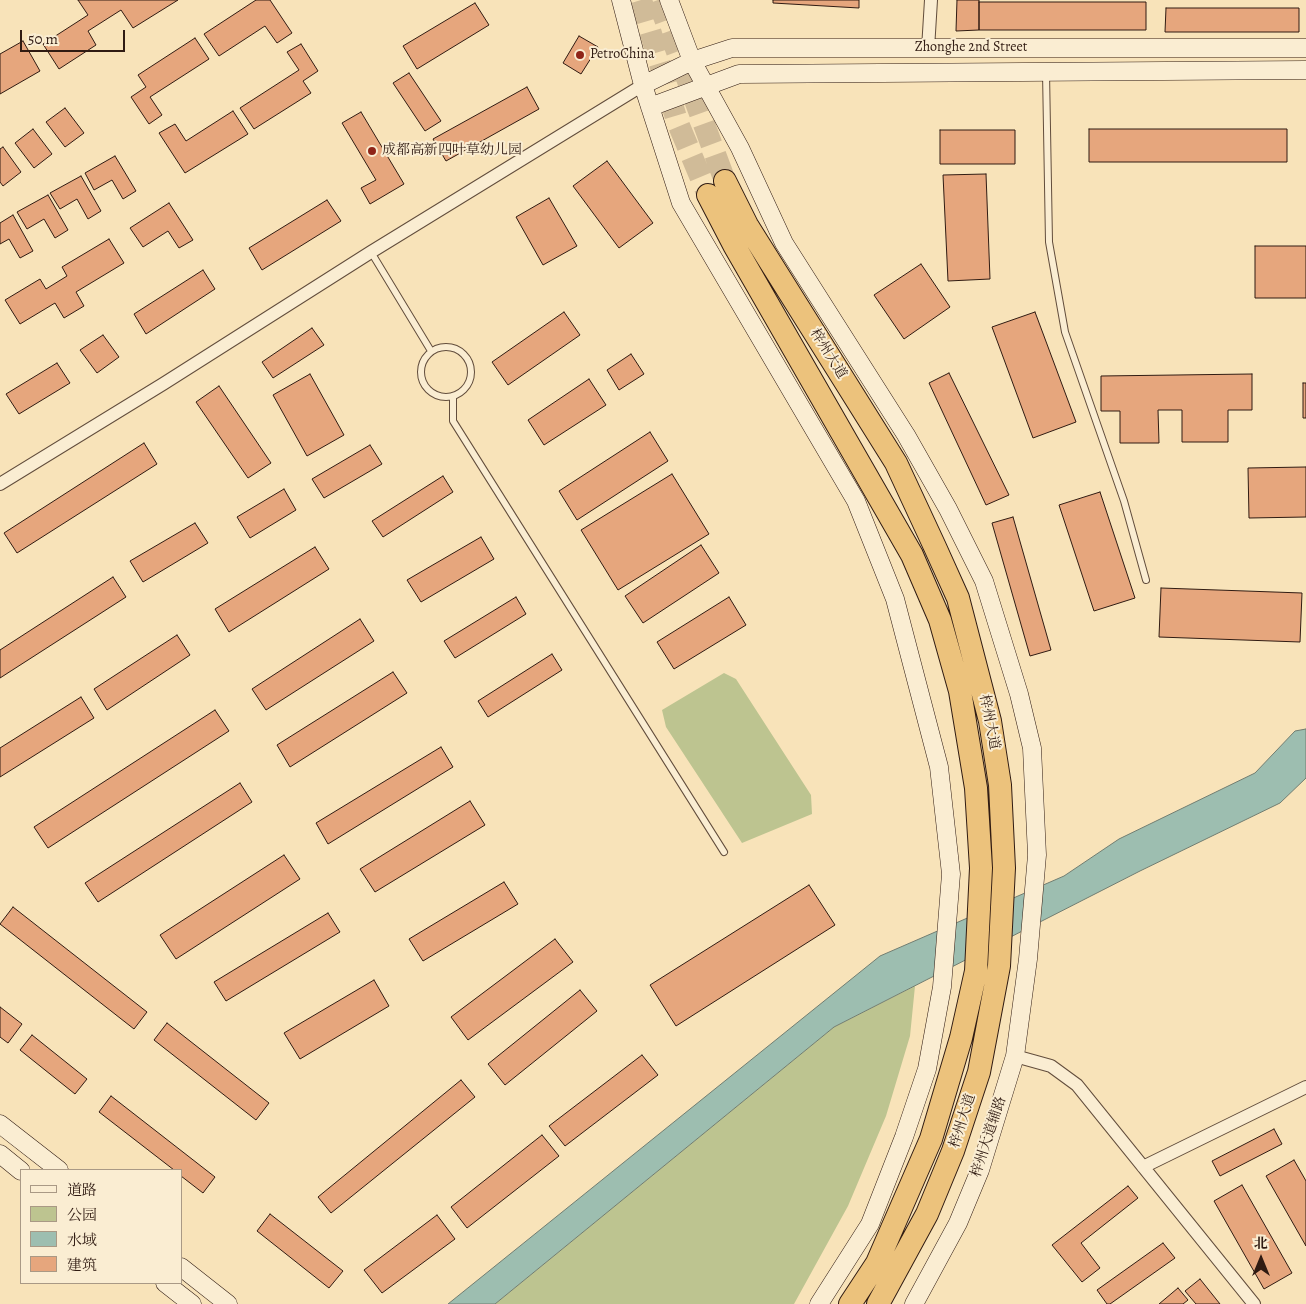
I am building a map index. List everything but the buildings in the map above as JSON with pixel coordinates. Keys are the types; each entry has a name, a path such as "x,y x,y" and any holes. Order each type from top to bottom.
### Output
{"highway":[{"name":"梓州大道","path":"850,1304 877,1263 931,1139 961,1038 976,971 981,868 976,788 960,691 940,620 908,546 734,245 717,188 747,225 896,463 958,598 990,721 1000,785 1004,868 998,966 979,1072 954,1151 927,1214 878,1304"}],"main road":[{"path":"621,0 643,85 681,203 856,502 895,599 939,767 951,874 942,987 927,1069 904,1137 870,1224 819,1304"},
{"name":"梓州大道辅路","path":"669,0 692,61 740,148 784,243 906,435 948,509 984,581 1032,748 1037,855 1028,959 1016,1056 980,1170 958,1223 914,1304"},
{"name":"Zhonghe 2nd Street","path":"643,85 692,61 732,48 1306,48"},
{"name":"Zhonghe 2nd Street","path":"650,107 739,74 1306,70"},
{"path":"0,1124 58,1169"},
{"path":"0,1154 20,1170"},
{"path":"182,1268 228,1304"},
{"path":"166,1284 192,1304"}],"street":[{"path":"928,49 931,0"},
{"path":"0,484 371,252 643,85"},
{"path":"1016,1056 1051,1066 1077,1085 1254,1304"},
{"path":"1143,1167 1306,1086"}],"lane":[{"path":"1046,71 1049,242 1065,332 1124,500 1146,580"},
{"path":"371,252 432,351"},
{"path":"448,346 465,354 472,370 468,387 453,397 436,396 423,383 421,366 432,351 448,346"},
{"path":"453,397 454,421 724,852"}],"green space":[{"path":"724,673 736,679 811,795 812,814 742,843 666,727 662,710"},
{"path":"915,986 910,1036 886,1116 848,1206 794,1304 495,1304 834,1027"}],"water":[{"path":"1306,729 1306,778 1280,803 1140,871 834,1027 495,1304 448,1304 880,956 1064,876 1119,839 1255,773 1295,731"}],"tunnel":[{"path":"641,0 677,121 708,195"},
{"path":"658,0 725,181"}],"place":[{"name":"PetroChina","path":"580,55"},
{"name":"成都高新四叶草幼儿园","path":"372,151"}]}
